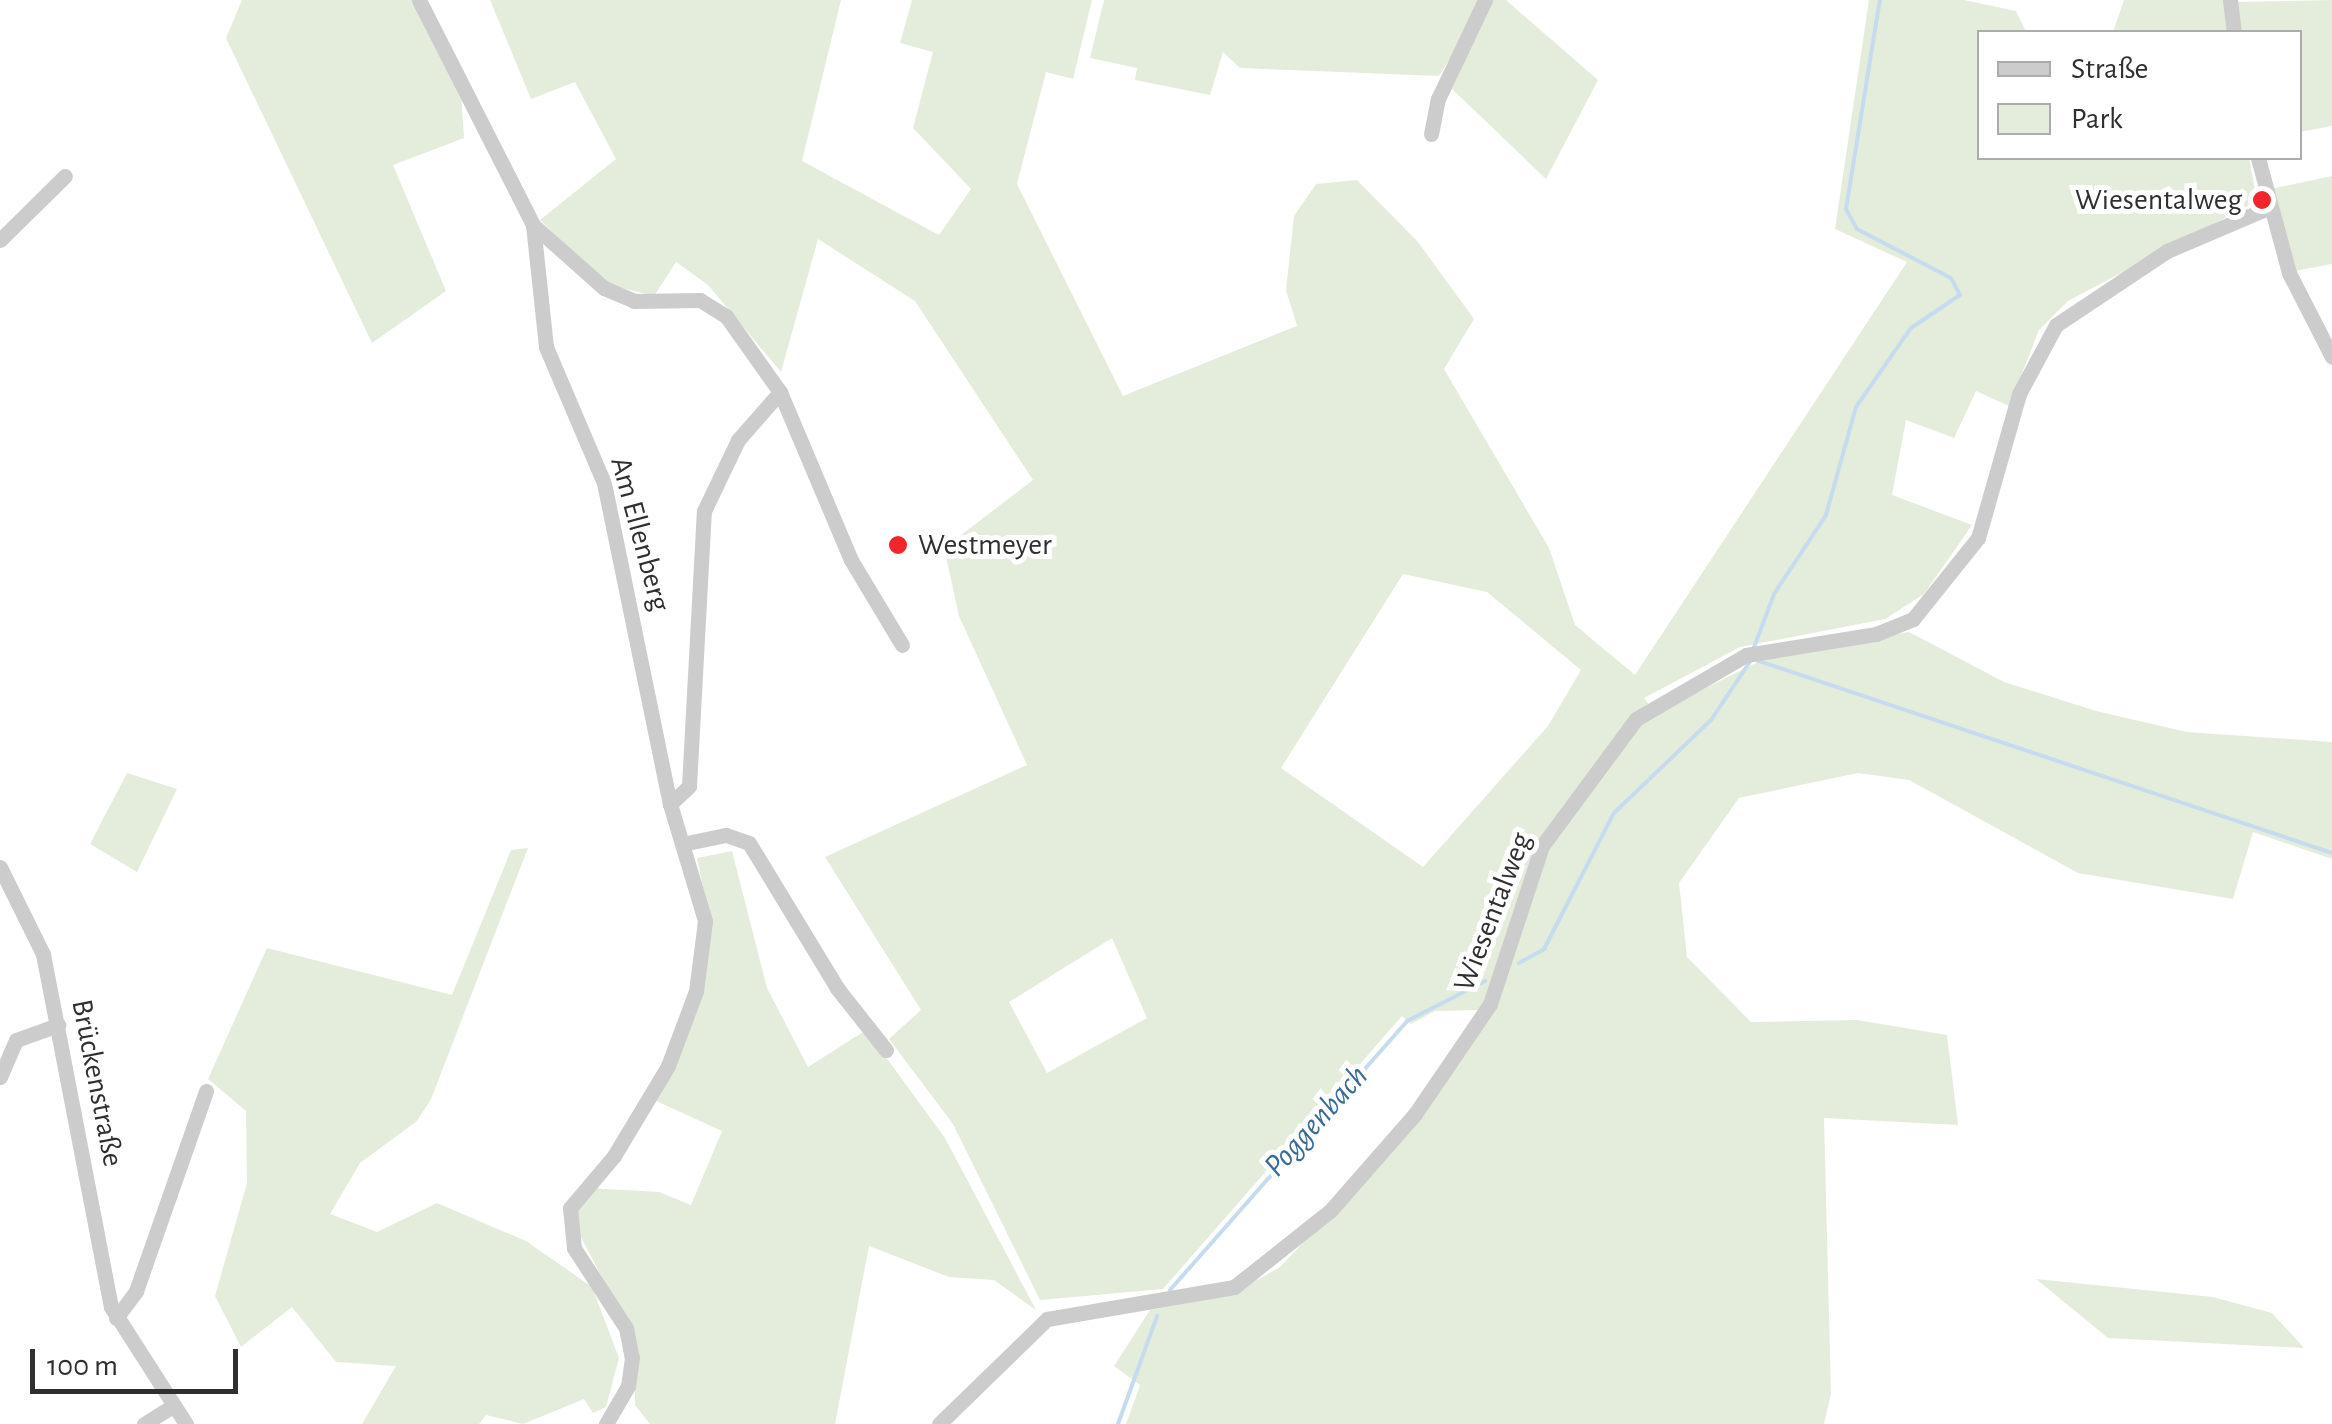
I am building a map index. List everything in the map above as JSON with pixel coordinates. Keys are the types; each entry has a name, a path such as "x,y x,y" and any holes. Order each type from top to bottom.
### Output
{"street":[{"name":"Am Ellenberg","path":"419,0 533,225 546,347 604,482 670,804 705,921 696,992 636,1125 570,1208 574,1248 626,1328 632,1358 628,1386 606,1424"},
{"path":"1431,134 1486,0"},
{"path":"2230,0 2234,30"},
{"path":"2258,160 2268,208 2289,273 2332,357"},
{"path":"0,240 64,176"},
{"name":"Wiesentalweg","path":"939,1424 1047,1319 1234,1286 1330,1211 1415,1114 1490,1004 1542,846 1602,760 1661,698 1752,653 1876,634 1933,602 1978,538 2019,394 2056,325 2166,251 2268,208"},
{"name":"Am Ellenberg","path":"533,225 604,288 634,300 700,300 726,316 780,392 851,560 902,645"},
{"name":"Am Ellenberg","path":"670,804 689,786 704,512 738,440 780,392"},
{"path":"682,844 726,835 749,843 836,988 886,1050"},
{"name":"Brückenstraße","path":"0,866 43,954 116,1318 186,1424"},
{"path":"0,1077 16,1040 58,1025"},
{"path":"116,1318 136,1291 206,1091"},
{"path":"144,1424 173,1406"}],"green space":[{"path":"242,0 415,0 461,90 464,138 393,165 446,291 372,343 226,38"},
{"path":"490,0 841,0 802,161 939,235 971,189 913,128 933,52 900,43 912,0 1092,0 1073,79 1046,72 1017,184 1123,396 1297,326 1286,290 1294,216 1316,184 1357,180 1418,242 1474,319 1444,369 1549,548 1575,625 1635,675 1907,262 1835,229 1869,0 1964,0 2016,11 2025,30 1977,30 1977,160 2249,160 2257,201 2068,301 2039,330 2009,406 1976,391 1954,438 1906,420 1892,495 1972,525 1924,594 1885,619 1740,647 1644,698 1655,713 1768,657 1909,632 2004,682 2096,711 2187,732 2332,742 2332,859 2253,832 2233,899 2078,873 1909,780 1858,773 1739,798 1679,883 1687,957 1751,1022 1857,1020 1947,1035 1958,1125 1824,1118 1831,1394 1824,1424 1126,1424 1140,1385 1114,1366 1150,1310 1231,1295 1280,1267 1422,1117 1478,1010 1435,1011 1411,1024 1402,1016 1163,1289 1040,1300 953,1124 889,1039 921,1010 825,857 1027,765 959,616 944,548 1033,480 915,301 818,239 781,372 708,285 676,262 654,296 606,284 540,220 616,159 575,82 531,99","holes":["1403,574 1487,592 1581,670 1548,726 1423,867 1281,768","1112,938 1147,1018 1047,1073 1009,1002"]},
{"path":"1104,0 1478,0 1478,12 1439,76 1240,68 1223,52 1210,95 1135,80 1137,68 1090,58"},
{"path":"1492,0 1506,0 1598,80 1546,179 1452,89"},
{"path":"2124,0 2225,0 2227,30 2114,30"},
{"path":"2332,0 2332,126 2302,132 2302,30 2242,30 2236,2"},
{"path":"2332,176 2332,264 2295,271 2270,189"},
{"path":"127,773 177,789 137,872 90,844"},
{"path":"528,848 431,1099 417,1121 360,1163 330,1214 377,1232 437,1203 526,1241 592,1287 619,1358 606,1407 593,1413 584,1399 523,1424 486,1415 479,1424 362,1424 396,1366 336,1362 292,1307 241,1347 215,1296 247,1183 246,1111 208,1079 267,948 452,995 511,850"},
{"path":"732,851 767,988 808,1067 866,1030 945,1138 1036,1310 994,1280 949,1277 869,1246 835,1424 650,1424 635,1405 635,1340 576,1228 575,1208 588,1188 659,1192 691,1205 722,1131 654,1100 703,993 710,922 697,858"},
{"path":"2036,1279 2213,1297 2272,1313 2304,1348 2108,1338"}],"waterway":[{"path":"1753,650 1774,594 1826,515 1856,407 1911,328 1960,295 1951,278 1857,229 1846,209 1880,0"},
{"path":"1753,659 2332,853"},
{"path":"1519,963 1544,949 1614,813 1711,720 1751,660"},
{"name":"Poggenbach","path":"1170,1290 1407,1021 1485,981"},
{"name":"Poggenbach","path":"1118,1424 1157,1316"}],"place":[{"name":"Wiesentalweg","path":"2262,200"},
{"name":"Westmeyer","path":"898,545"}]}
